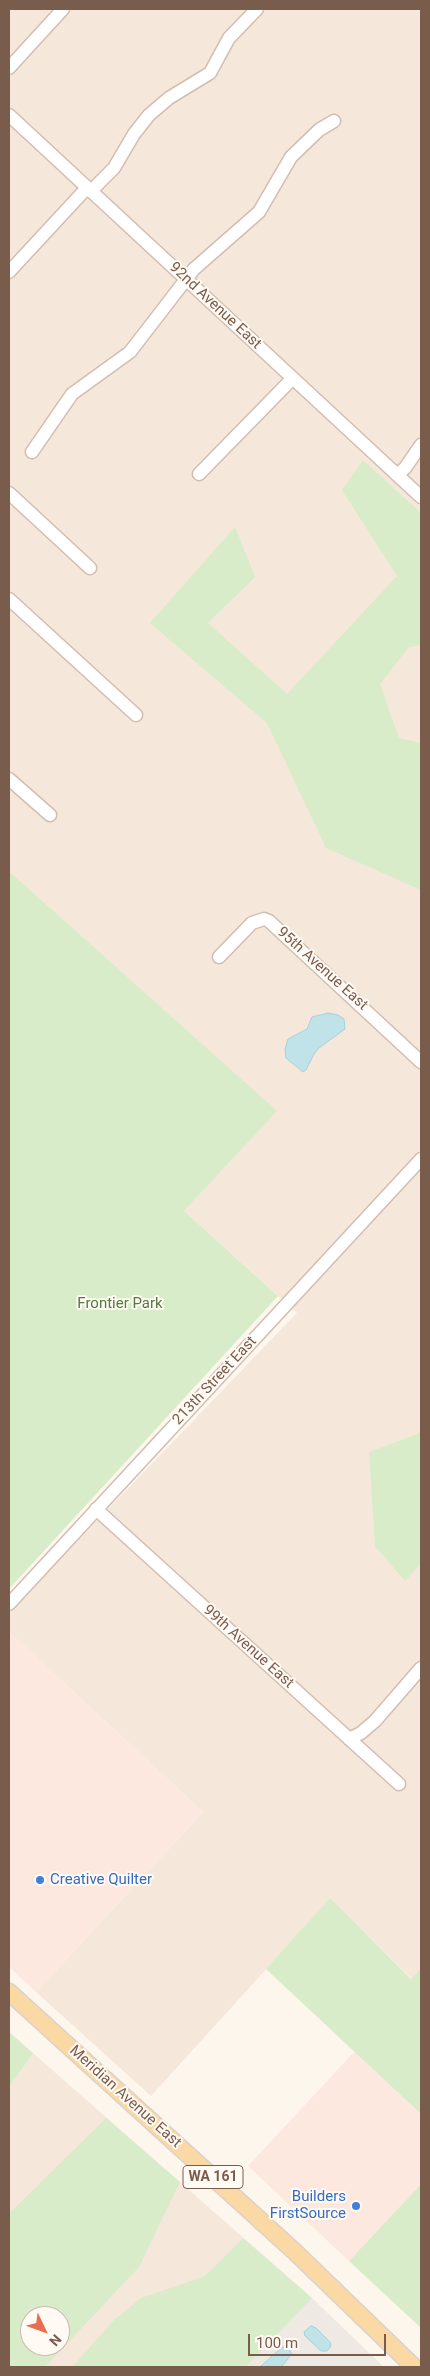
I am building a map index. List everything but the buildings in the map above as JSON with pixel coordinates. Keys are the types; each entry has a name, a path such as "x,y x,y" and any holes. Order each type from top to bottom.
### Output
{"main road":[{"name":"Meridian Avenue East","path":"9,1992 294,2251 414,2367"}],"street":[{"path":"9,68 63,9"},
{"path":"9,272 84,191 92,190 114,168 134,134 154,110 169,98 210,73 229,38 257,9"},
{"name":"92nd Avenue East","path":"9,115 421,497"},
{"path":"32,452 72,394 130,352 194,269 259,212 291,157 319,130 334,120"},
{"path":"199,474 293,378"},
{"path":"397,475 405,468 421,445"},
{"path":"9,493 90,568"},
{"path":"9,599 136,715"},
{"path":"9,779 50,815"},
{"name":"95th Avenue East","path":"220,957 252,923 264,919 269,921 421,1062"},
{"name":"213th Street East","path":"9,1604 421,1159"},
{"name":"99th Avenue East","path":"96,1509 399,1784"},
{"path":"348,1739 361,1733 375,1721 421,1668"}],"shaded area":[{"path":"9,9 421,9 421,1431 419,1434 421,1436 421,1968 412,1979 330,1899 151,2096 36,1992 203,1812 9,1632 9,1612 297,1313 184,1211 276,1111 9,871"},
{"path":"9,1632 203,1812 36,1992 9,1967"},
{"path":"9,2032 312,2298 246,2367 9,2367"},
{"path":"355,2051 421,2114 421,2184 349,2261 248,2166"},
{"path":"312,2298 384,2367 246,2367"}],"green space":[{"path":"363,460 421,513 421,645 409,647 380,684 399,738 421,743 421,890 326,848 267,723 150,623 235,527 255,577 208,623 287,694 397,576 342,490"},
{"name":"Frontier Park","path":"9,871 277,1111 184,1211 278,1296 9,1589"},
{"path":"421,1431 421,1564 405,1581 375,1546 369,1452 418,1434"},
{"path":"330,1898 411,1979 421,1968 421,2114 266,1969"},
{"path":"9,2032 33,2053 9,2087"},
{"path":"106,2118 180,2182 139,2267 70,2340 70,2306 20,2306 20,2356 55,2356 45,2367 9,2367 9,2214"},
{"path":"421,2184 421,2328 349,2261"},
{"path":"243,2238 312,2298 246,2367 72,2367 114,2320 141,2298 205,2276"}],"water":[{"path":"328,1013 338,1015 344,1019 345,1029 319,1048 303,1072 286,1058 285,1049 288,1039 307,1029 312,1017"},
{"path":"311,2326 316,2328 330,2342 331,2346 327,2351 321,2351 305,2336 304,2332"},
{"path":"282,2347 288,2348 292,2354 281,2367 260,2367"}],"place":[{"name":"Creative Quilter","path":"40,1880"},
{"name":"Builders FirstSource","path":"356,2206"}]}
